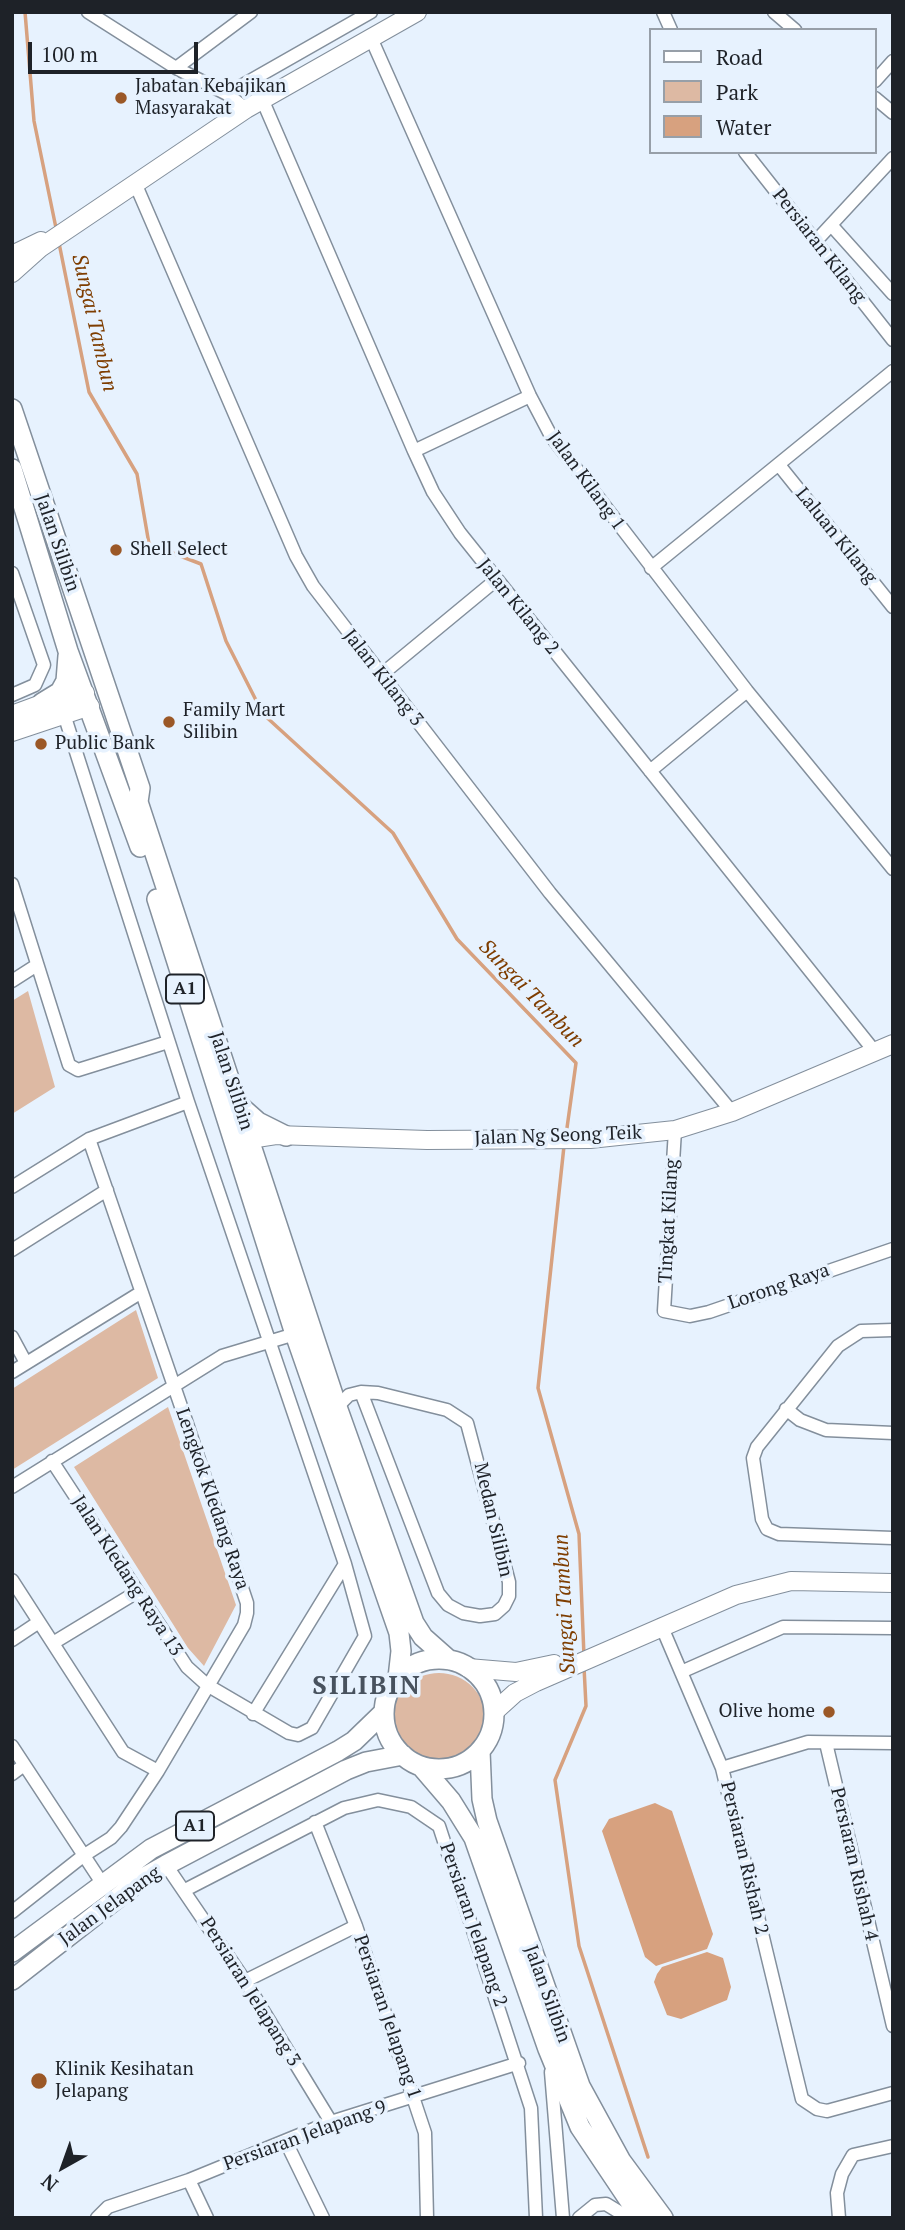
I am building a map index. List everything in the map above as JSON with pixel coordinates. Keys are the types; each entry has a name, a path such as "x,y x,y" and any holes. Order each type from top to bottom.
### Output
{"main road":[{"path":"12,273 38,246 81,217 124,194 133,184 254,104 417,12"},
{"path":"12,255 38,246"},
{"name":"Jalan Silibin","path":"12,409 140,789 138,802 303,1305 342,1396 414,1623 423,1637 449,1660"},
{"name":"Jalan Silibin","path":"12,469 68,650 91,698 145,860 295,1334 399,1633 401,1651 398,1678"},
{"path":"59,549 66,598 91,698 132,794 138,802"},
{"path":"12,715 45,695 60,692 66,681 68,650"},
{"path":"45,695 91,698"},
{"path":"12,732 64,715 91,698"},
{"name":"Jalan Ng Seong Teik","path":"250,1139 286,1136 427,1140 590,1139 675,1130 732,1112 893,1044"},
{"path":"237,1102 258,1122 286,1136 265,1152 260,1172"},
{"path":"240,1165 240,1148 250,1139"},
{"path":"303,1305 303,1325 295,1334 303,1336 311,1344 322,1378 342,1396 329,1430"},
{"path":"384,1712 389,1735 403,1755 421,1766 438,1769 455,1767 480,1751 491,1733 494,1712 515,1693 549,1671 601,1650 652,1634 661,1625 736,1595 791,1581 893,1583"},
{"path":"398,1678 421,1662 449,1660"},
{"name":"A1","path":"449,1660 468,1668 488,1690 494,1712"},
{"path":"468,1668 516,1672 549,1671"},
{"name":"A1","path":"384,1712 388,1694 398,1678"},
{"name":"Jalan Jelapang","path":"12,1952 151,1849 338,1751 354,1741 384,1712"},
{"name":"Jalan Silibin","path":"480,1751 482,1799 487,1821 580,2086 621,2161 663,2218"},
{"name":"Jalan Jelapang","path":"12,1980 143,1878 346,1770 403,1755"},
{"name":"Jalan Silibin","path":"421,1766 457,1809 474,1838 548,2049 580,2127 641,2218"}],"street":[{"path":"88,12 176,68 227,94 254,104"},
{"path":"176,68 251,12"},
{"path":"227,94 371,12"},
{"path":"663,12 670,28"},
{"path":"774,12 792,28"},
{"name":"Jalan Kilang 1","path":"371,38 530,396 567,459 747,691 893,869"},
{"path":"877,79 893,61"},
{"path":"877,100 893,113"},
{"name":"Jalan Kilang 2","path":"254,104 433,492 496,580 875,1052"},
{"name":"Persiaran Kilang","path":"747,154 893,340"},
{"path":"816,241 893,158"},
{"name":"Jalan Kilang 3","path":"133,184 296,556 331,613 550,893 732,1112"},
{"path":"832,226 893,294"},
{"path":"651,568 893,372"},
{"path":"414,451 530,396"},
{"name":"Laluan Kilang","path":"779,465 893,607"},
{"path":"12,572 44,665 45,695 64,715 168,1042 345,1564 365,1636 318,1721 305,1734 298,1735 253,1714 207,1685"},
{"path":"381,675 496,580"},
{"path":"650,771 747,691"},
{"path":"12,695 45,695"},
{"path":"12,884 69,1065 78,1070 168,1042"},
{"path":"12,981 37,965"},
{"path":"12,1186 89,1139 188,1102"},
{"name":"Tingkat Kilang","path":"664,1311 675,1130"},
{"name":"Lengkok Kledang Raya","path":"12,1912 83,1856 111,1838 121,1827 158,1771 244,1625 247,1603 89,1139"},
{"path":"12,1250 107,1190"},
{"name":"Lorong Raya","path":"664,1311 690,1316 709,1312 893,1248"},
{"path":"12,1372 140,1293"},
{"path":"893,1329 861,1331 838,1346 757,1447 753,1458 762,1519 767,1529 779,1534 893,1538"},
{"path":"12,1487 222,1356 295,1334"},
{"path":"12,1338 26,1363"},
{"name":"Medan Silibin","path":"342,1396 447,1410 467,1423 509,1582 509,1596 495,1614 480,1616 463,1613 448,1605 438,1593 342,1396"},
{"path":"786,1409 800,1420 826,1430 893,1433"},
{"name":"Jalan Kledang Raya 13","path":"52,1461 187,1667 207,1685"},
{"path":"253,1714 345,1564"},
{"path":"12,1580 123,1752 158,1771"},
{"path":"53,1643 137,1592"},
{"path":"12,1640 40,1622"},
{"name":"Persiaran Rishah 2","path":"661,1625 722,1768 803,2099 817,2109 827,2111 893,2093"},
{"path":"681,1672 783,1627 893,1628"},
{"name":"Persiaran Rishah 4","path":"826,1743 893,2026"},
{"path":"722,1768 794,1745 893,1743"},
{"path":"12,1746 102,1883"},
{"path":"12,1774 24,1765"},
{"name":"Persiaran Jelapang 2","path":"186,1890 344,1808 378,1800 411,1807 439,1826 519,2063 531,2108 536,2218"},
{"name":"Persiaran Jelapang 1","path":"315,1822 356,1926 425,2133 426,2218"},
{"name":"Persiaran Jelapang 3","path":"166,1865 186,1890 245,1981 331,2122"},
{"path":"245,1981 356,1926"},
{"name":"Jalan Silibin","path":"548,2049 563,2218"},
{"name":"Persiaran Jelapang 9","path":"97,2218 108,2207 189,2180 331,2122 519,2063"},
{"path":"286,2142 323,2218"},
{"path":"839,2218 837,2193 842,2174 853,2155 893,2146"},
{"path":"189,2180 206,2218"},
{"path":"579,2218 595,2205 606,2204 629,2218"}],"green space":[{"path":"28,991 55,1087 12,1114 12,1001"},
{"path":"136,1310 158,1378 12,1470 12,1389"},
{"path":"168,1407 236,1605 204,1666 188,1648 74,1467"},
{"path":"439,1673 457,1677 472,1687 482,1702 486,1720 482,1738 472,1753 457,1763 439,1767 421,1763 406,1753 396,1738 392,1720 396,1702 406,1687 421,1677"}],"water":[{"path":"655,1803 672,1811 713,1934 707,1949 656,1966 645,1957 602,1831 609,1819"},
{"path":"707,1952 723,1958 731,1987 727,2000 681,2019 667,2015 654,1982 657,1974 662,1967"}],"waterway":[{"name":"Sungai Tambun","path":"25,12 34,121 56,228"},
{"name":"Sungai Tambun","path":"59,243 89,392 137,474 149,544 201,564 226,641 263,714 393,833 457,939 576,1063 566,1135"},
{"name":"Sungai Tambun","path":"564,1146 538,1388 579,1534 584,1656"},
{"name":"Sungai Tambun","path":"584,1667 586,1706 555,1780 579,1946 648,2157"}],"place":[{"name":"Jabatan Kebajikan Masyarakat","path":"121,98"},
{"name":"Shell Select","path":"116,550"},
{"name":"Family Mart Silibin","path":"169,722"},
{"name":"Public Bank","path":"41,744"},
{"name":"Olive home","path":"829,1712"},
{"name":"Klinik Kesihatan Jelapang","path":"39,2081"}],"district":[{"name":"SILIBIN","path":"367,1687"}]}
